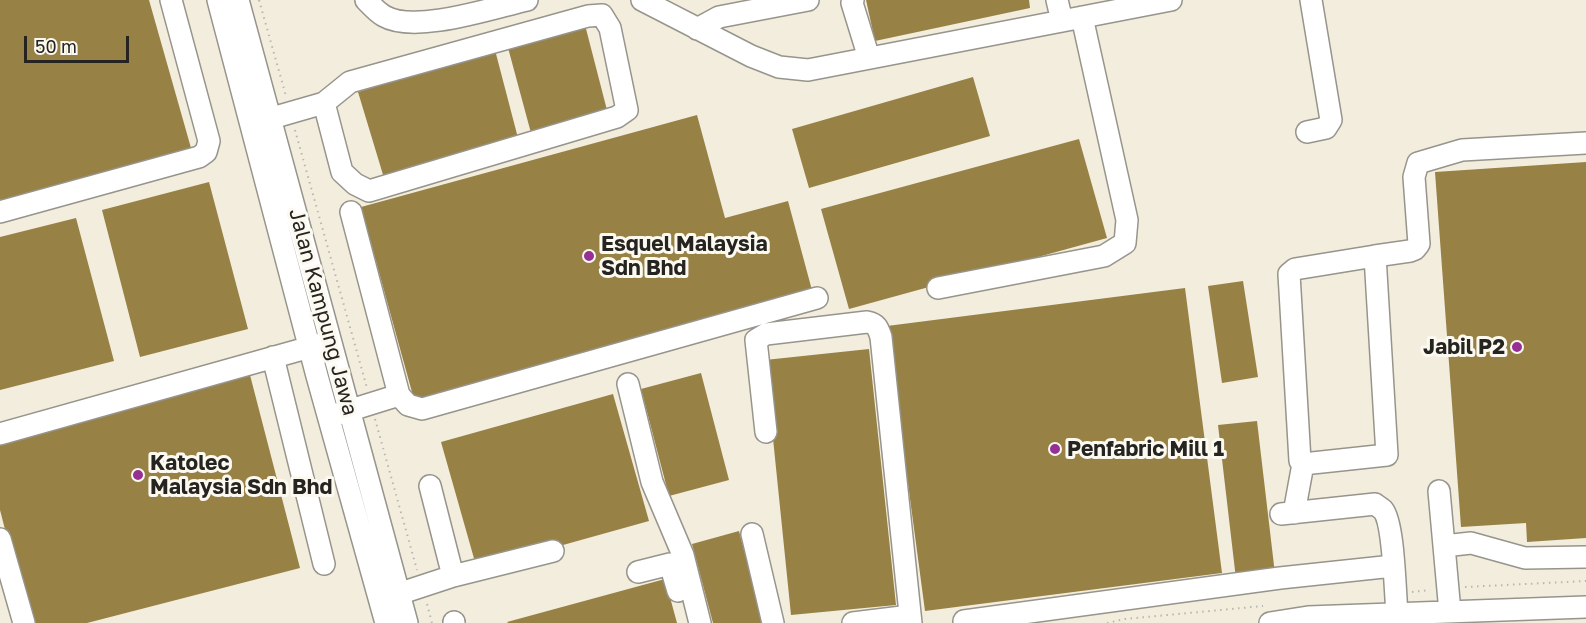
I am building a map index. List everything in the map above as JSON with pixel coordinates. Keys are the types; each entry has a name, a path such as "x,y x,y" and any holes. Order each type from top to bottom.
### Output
{"street":[{"path":"0,212 200,157 206,152 209,141 171,0"},
{"name":"Jalan Kampung Jawa","path":"218,0 331,342 350,411 389,596 386,623"},
{"name":"Jalan Kampung Jawa","path":"238,0 260,122 310,347 329,417 389,596 407,623"},
{"path":"366,0 388,8 404,21 429,22 527,0"},
{"path":"697,28 719,17 808,0"},
{"path":"853,0 869,58"},
{"path":"651,2 751,56 779,67 808,70 1067,12 1171,0"},
{"path":"1307,132 1326,128 1331,120 1311,0"},
{"path":"938,288 1104,256 1125,243 1127,220 1067,12"},
{"path":"260,122 324,103 350,82 588,16 602,15 610,28 627,110 617,117 369,191 355,184 342,172 324,103"},
{"path":"1303,464 1300,461 1289,274 1295,269 1415,249 1419,244 1414,177 1418,163 1462,150 1586,143"},
{"path":"351,212 399,395 408,405 422,409 817,298"},
{"path":"1303,464 1388,455 1375,256"},
{"path":"766,432 756,340 759,336 874,323 881,337 910,619 853,623"},
{"path":"0,434 331,342"},
{"path":"273,357 324,564"},
{"path":"628,384 652,482 683,555 700,623"},
{"path":"329,417 399,395"},
{"path":"1303,464 1288,513 1375,504 1384,511 1388,521 1396,613"},
{"path":"430,486 453,576"},
{"path":"1439,491 1450,612"},
{"path":"752,534 773,623"},
{"path":"0,540 24,623"},
{"path":"1444,546 1471,543 1525,558 1586,557"},
{"path":"389,596 453,576 553,551"},
{"path":"638,572 670,564 687,623"},
{"path":"964,621 1268,579 1393,566"},
{"path":"1270,623 1308,617 1396,613 1557,615 1586,607"}],"path":[{"path":"259,0 432,623"}],"shaded area":[{"path":"0,0 1586,0 1586,623 0,623"}],"building":[{"path":"0,0 149,0 193,155 3,208 0,199"},
{"path":"866,0 1029,0 1030,8 875,41"},
{"path":"584,21 608,114 531,133 507,44"},
{"path":"495,50 518,138 384,178 358,92"},
{"path":"973,77 990,136 809,188 792,129"},
{"name":"Esquel Malaysia Sdn Bhd","path":"697,115 725,218 788,201 813,294 415,403 361,207"},
{"path":"1079,139 1107,238 849,309 821,209"},
{"name":"Jabil P2","path":"1586,162 1586,538 1527,542 1526,523 1461,527 1435,172"},
{"path":"209,182 248,329 140,357 102,210"},
{"path":"76,218 114,361 0,390 0,237"},
{"path":"1243,281 1258,377 1222,383 1208,286"},
{"name":"Penfabric Mill 1","path":"1185,288 1222,573 925,611 887,326"},
{"path":"869,349 896,605 791,615 765,360"},
{"path":"701,373 729,480 669,496 641,389"},
{"name":"Katolec Malaysia Sdn Bhd","path":"250,375 300,568 87,623 29,623 0,510 0,439"},
{"path":"613,394 649,521 477,569 441,442"},
{"path":"1257,421 1275,574 1236,579 1218,425"},
{"path":"739,531 763,623 713,623 692,544"},
{"path":"665,579 677,623 507,622"}],"place":[{"name":"Esquel Malaysia Sdn Bhd","path":"589,256"},
{"name":"Jabil P2","path":"1517,347"},
{"name":"Penfabric Mill 1","path":"1055,449"},
{"name":"Katolec Malaysia Sdn Bhd","path":"138,475"}]}
